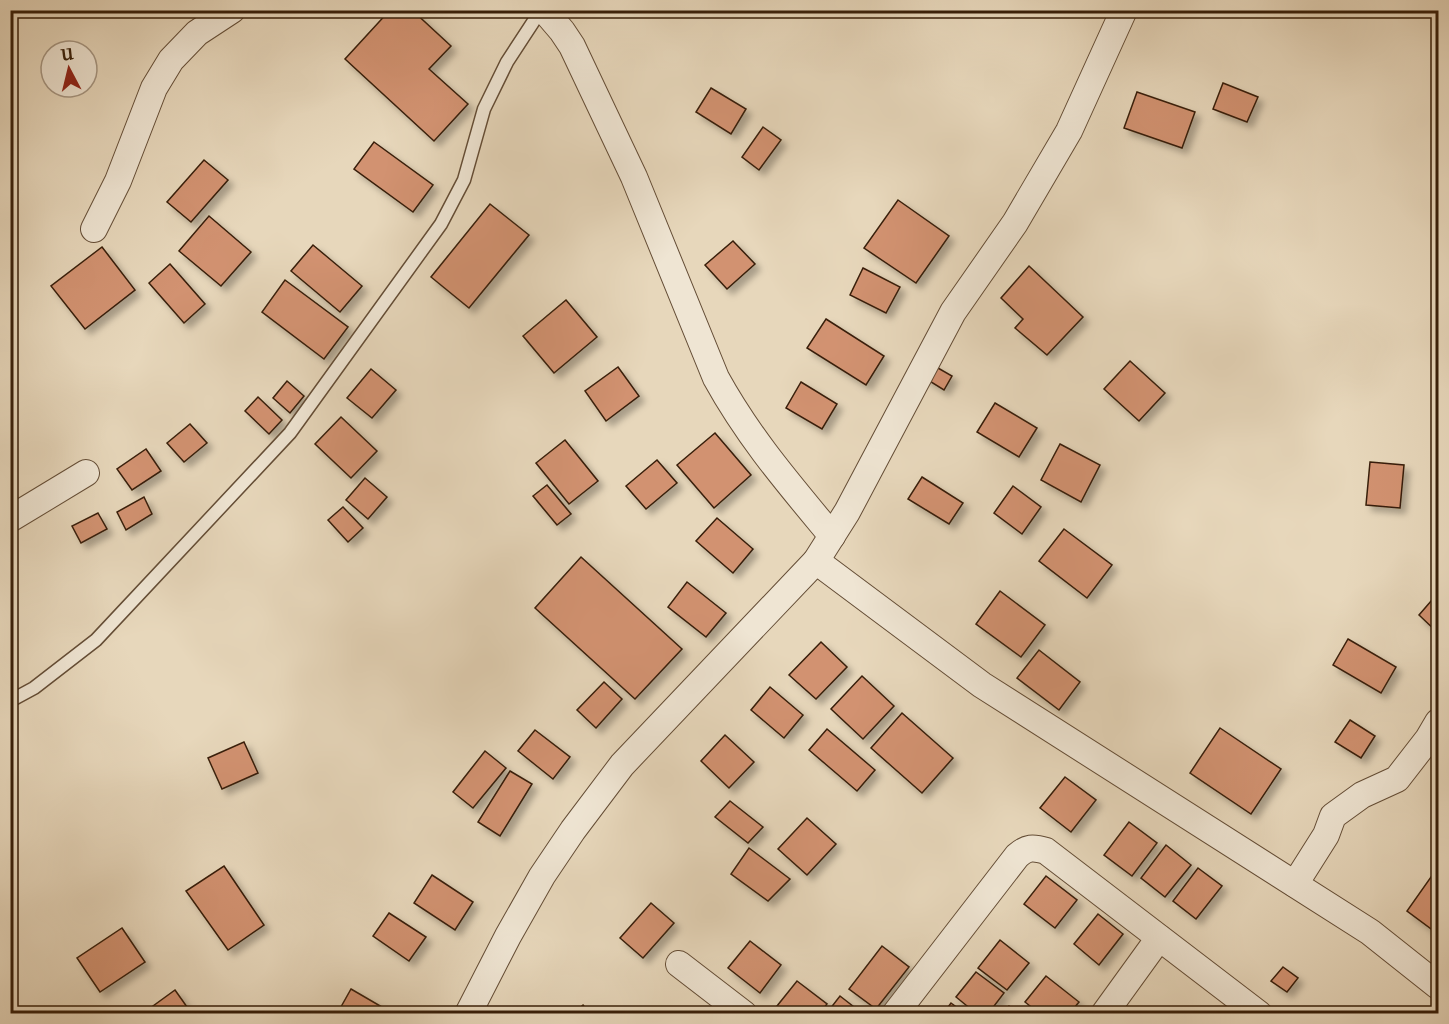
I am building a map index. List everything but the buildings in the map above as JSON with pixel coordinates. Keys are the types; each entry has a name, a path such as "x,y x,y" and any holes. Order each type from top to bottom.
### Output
{"street":[{"path":"94,229 122,171 154,88 171,60 197,33 232,10"},
{"path":"543,10 572,46 634,177 721,387 737,416 770,462 832,536"},
{"path":"468,1014 542,876 622,765 816,561 832,536 953,312 1015,223 1069,131 1124,10"},
{"path":"14,511 86,473"},
{"path":"816,561 982,685 1370,932 1438,986"},
{"path":"1295,884 1326,835 1333,816 1362,795 1397,779 1428,739 1438,722"},
{"path":"895,1014 1017,856 1023,850 1031,848 1046,850 1259,1014"},
{"path":"1104,1014 1160,938"},
{"path":"680,964 744,1014"}],"lane":[{"path":"10,701 34,688 96,640 290,433 441,224 464,180 484,109 507,62 543,10"}]}
